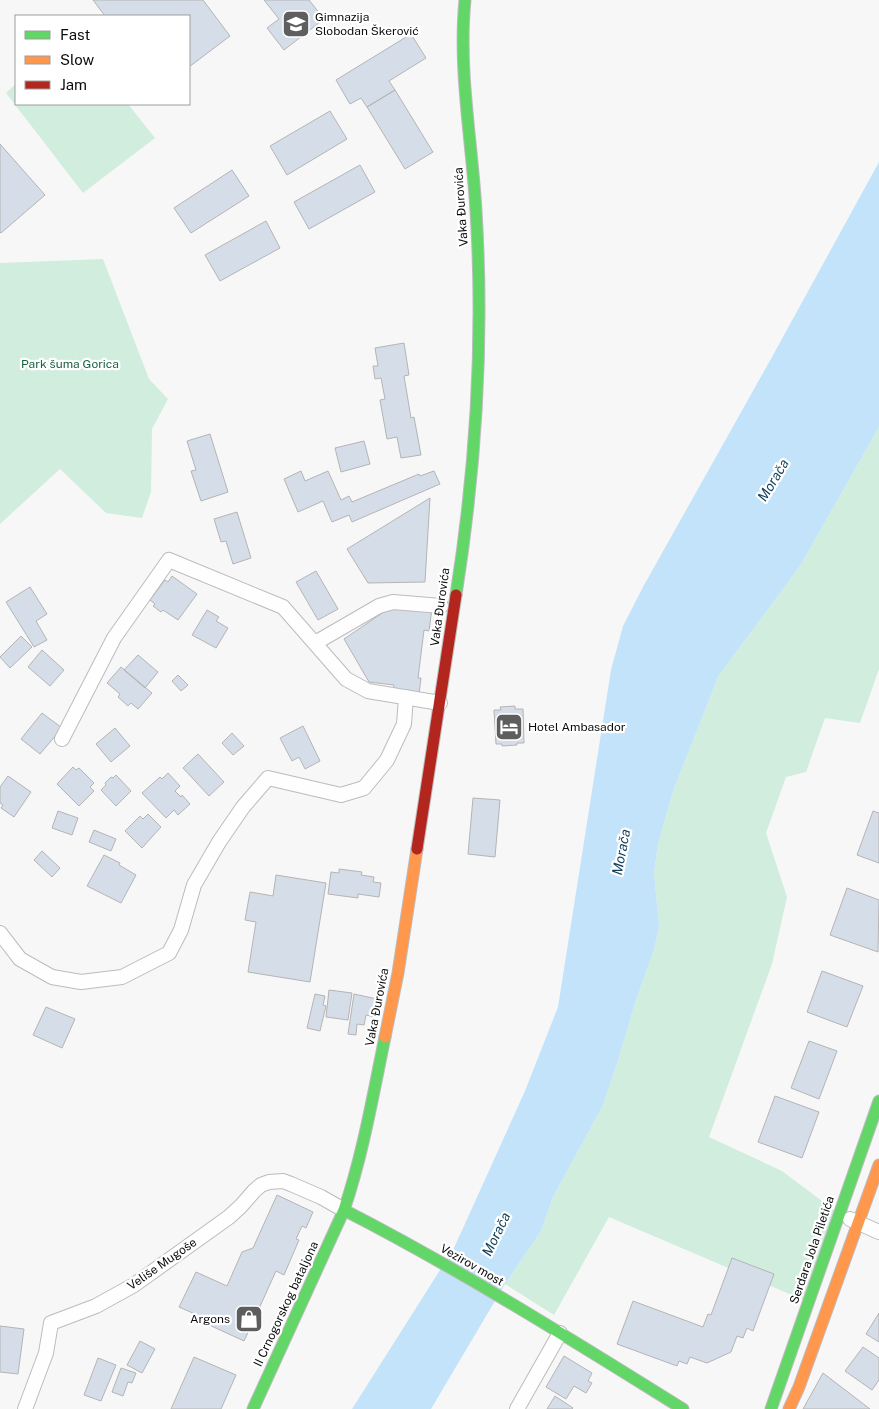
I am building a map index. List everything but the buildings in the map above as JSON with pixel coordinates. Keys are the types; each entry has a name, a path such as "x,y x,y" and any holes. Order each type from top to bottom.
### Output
{"street":[{"name":"Vaka Đurovića","path":"344,1210 353,1183 365,1133 398,973 457,590 472,474 480,328 476,211 464,78 465,0"},
{"path":"62,739 114,638 169,560 283,607 346,679 368,691 440,703"},
{"path":"315,643 379,606 393,602 441,606"},
{"path":"0,933 20,959 52,977 81,982 122,977 169,953 181,930 194,885 242,807 268,778 341,795 364,788 387,760 404,724 406,697"},
{"name":"Serdara Jola Piletića","path":"767,1407 775,1397 879,1101"},
{"path":"789,1409 799,1387 879,1165"},
{"name":"Veliše Mugoše","path":"25,1409 46,1353 51,1323 102,1304 134,1285 229,1217 261,1185 269,1182 283,1181 321,1197 344,1210"},
{"name":"Vezirov most","path":"344,1210 381,1228 555,1330 684,1409"},
{"name":"II Crnogorskog bataljona","path":"253,1409 344,1210"},
{"path":"839,1214 879,1232"},
{"path":"517,1409 555,1330"}],"green space":[{"path":"15,85 15,105 6,93"},
{"path":"15,105 129,105 155,138 83,193"},
{"name":"Park šuma Gorica","path":"103,259 149,379 168,399 152,429 151,492 142,518 106,513 60,469 0,524 0,263"},
{"path":"879,427 879,669 860,723 825,718 806,772 786,777 766,833 787,897 772,964 709,1137 782,1171 842,1216 808,1302 609,1217 554,1315 505,1284 541,1231 553,1197 603,1105 618,1061 636,1000 654,950 659,926 654,873 658,844 673,791 719,675 800,566"}],"water":[{"name":"Morača","path":"879,162 879,427 800,566 719,675 673,791 658,844 654,873 659,926 654,950 603,1105 553,1197 541,1231 505,1284 431,1409 352,1409 454,1248 525,1091 558,1007 611,670 623,626"}],"traffic: fast":[{"path":"456,595 469,500 477,404 479,308 476,211 464,79 463,26 465,0"},
{"path":"253,1409 344,1210 362,1146 385,1037"},
{"path":"771,1409 879,1101"},
{"path":"344,1210 473,1281 683,1409"}],"traffic: slow":[{"path":"385,1037 398,973 417,849"},
{"path":"789,1409 799,1387 879,1165"}],"traffic: jam":[{"path":"417,849 456,595"}],"place":[{"name":"Gimnazija Slobodan Škerović","path":"296,24"},
{"name":"Hotel Ambasador","path":"509,727"},
{"name":"Argons","path":"249,1319"}]}
